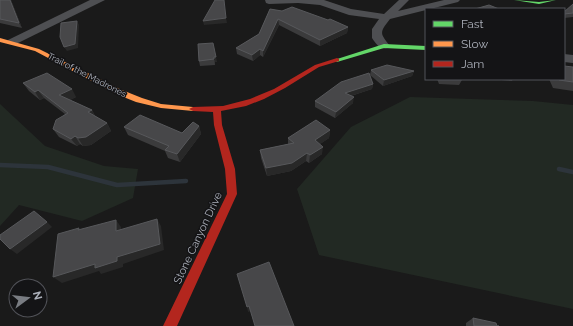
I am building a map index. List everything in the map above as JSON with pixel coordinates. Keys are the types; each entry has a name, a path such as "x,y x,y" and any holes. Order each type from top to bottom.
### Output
{"street":[{"path":"12,42 87,4 100,0"},
{"path":"269,1 298,0 322,2 349,12 386,17 455,0"},
{"path":"384,46 377,38 377,29 386,17 404,0"},
{"path":"516,0 539,3 554,0"},
{"name":"Trail of the Madrones","path":"0,40 12,42 37,50 139,100 161,106 185,109 217,109 254,101 272,93 317,66 384,46 425,48"},
{"name":"Stone Canyon Drive","path":"170,326 232,194 230,169 218,125 217,109"}],"shaded area":[{"path":"410,97 533,101 573,105 573,309 319,255 297,189 351,127"},
{"path":"0,104 45,146 104,166 138,169 133,198 82,221 19,205 0,226"}],"building":[{"path":"0,0 10,0 19,23 0,19"},
{"path":"215,0 224,0 226,18 203,21"},
{"path":"573,4 573,13 565,14 565,11"},
{"path":"489,5 496,8 478,8"},
{"path":"292,7 328,20 330,19 348,27 320,40 278,19 263,51 260,49 252,55 236,48 259,34 270,9 282,11"},
{"path":"77,21 75,44 64,47 60,37 61,23"},
{"path":"213,43 216,57 214,57 214,59 199,61 198,44"},
{"path":"387,65 414,71 384,80 371,70"},
{"path":"565,66 573,67 573,82 559,80 565,80"},
{"path":"47,73 72,89 59,95 92,110 88,112 107,123 86,137 78,138 75,136 71,139 53,129 56,120 68,113 38,90 35,92 23,83"},
{"path":"369,73 373,84 345,93 354,97 336,112 315,101 341,82"},
{"path":"140,115 182,133 193,122 199,126 177,154 165,150 169,146 124,127"},
{"path":"316,120 330,130 315,140 323,147 310,155 307,153 292,163 266,168 260,150 294,143 288,138"},
{"path":"34,211 47,222 10,249 0,239 0,235"},
{"path":"157,219 160,244 117,257 117,261 95,268 95,264 53,277 58,234 116,220 116,231"},
{"path":"269,262 294,326 255,326 249,306 247,307 237,274"},
{"path":"473,318 496,323 497,326 474,326"}],"waterway":[{"path":"0,165 48,167 117,185 186,181"},
{"path":"559,169 573,172"}],"traffic: fast":[{"path":"516,0 539,3 554,0"},
{"path":"337,60 384,46 425,48"}],"traffic: slow":[{"path":"0,40 37,50 119,92 139,100 161,106 193,109"}],"traffic: jam":[{"path":"193,109 203,110 233,107 252,101 277,90 317,66 337,60"},
{"path":"170,326 232,194 230,169 218,125 217,109"}]}
